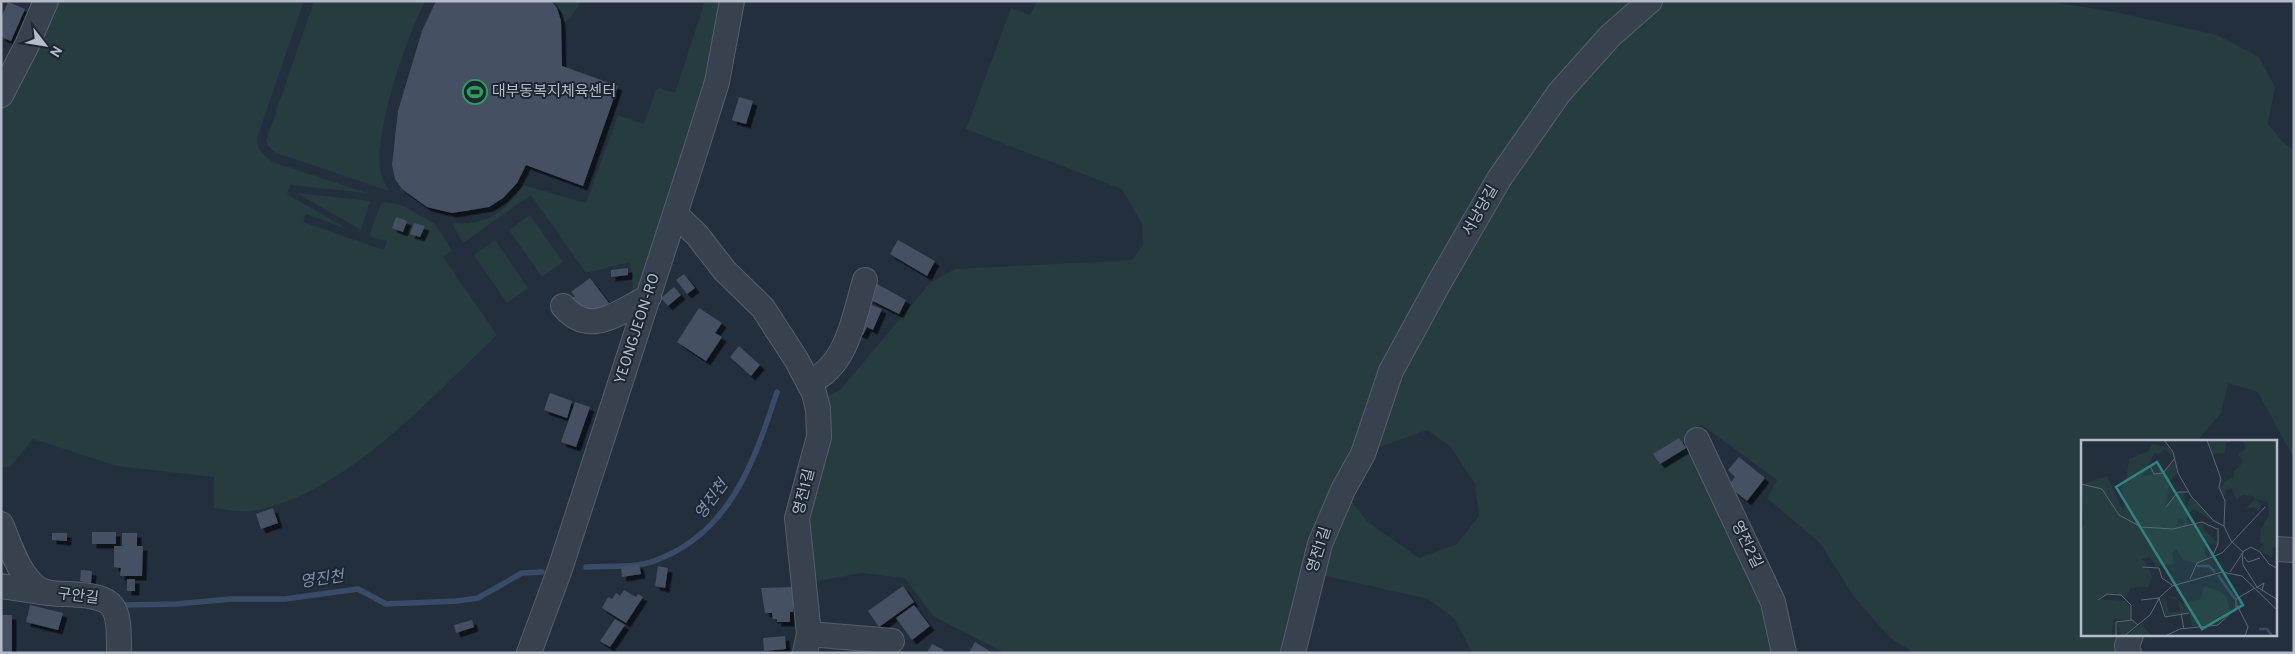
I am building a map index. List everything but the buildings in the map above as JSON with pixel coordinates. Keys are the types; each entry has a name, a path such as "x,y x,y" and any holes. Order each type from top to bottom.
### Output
{"street":[{"path":"1,95 27,45 46,1"},
{"name":"YEONGJEON-RO","path":"529,653 552,593 676,214 717,82 732,1"},
{"name":"서낭당길","path":"1363,454 1391,371 1499,179 1559,93 1610,36 1650,1"},
{"name":"영전1길","path":"676,214 697,235 724,271 763,308 809,382 818,409 819,437 797,518 807,644 892,640"},
{"path":"809,382 826,371 841,354 865,280"},
{"path":"563,306 577,320 590,322 605,319 649,296"},
{"name":"영전2길","path":"1697,440 1772,602 1784,653"},
{"name":"영전1길","path":"1293,653 1320,544 1343,490 1363,454"},
{"name":"구안길","path":"1,524 25,574 32,583 49,593 96,596 108,602 118,616 119,653"},
{"path":"2278,550 2294,550"},
{"path":"1,586 49,593"},
{"path":"2129,653 2127,646 2131,636"}],"green space":[{"path":"53,1 304,1 257,138 259,149 273,162 367,193 290,185 287,194 347,229 306,214 303,222 384,250 387,241 372,237 370,233 381,204 385,202 401,205 434,223 452,250 443,257 497,335 415,414 354,464 321,485 287,501 252,511 214,508 214,477 117,466 33,439 10,467 1,468 1,107 16,82"},
{"path":"314,1 425,1 409,38 386,111 380,156 381,174 389,191 276,153 268,146 266,141"},
{"path":"556,1 581,1 571,17 565,22"},
{"path":"705,1 722,1 709,71 637,300 631,298 633,285 630,262 586,273 531,195 463,243 452,223 474,222 493,216 509,203 523,185 586,203 618,115 644,124 656,90 659,88 675,93"},
{"path":"1037,1 2045,1 2115,12 2217,35 2259,57 2275,87 2268,124 2285,144 2294,150 2294,459 2258,392 2228,383 2221,413 2198,440 2081,440 2081,636 2126,636 2120,653 1914,653 1890,638 1855,598 1820,543 1767,498 1777,480 1702,425 1684,433 1718,507 1765,598 1779,653 1472,653 1454,618 1428,599 1318,574 1348,497 1368,522 1419,558 1457,544 1479,516 1475,484 1450,446 1427,430 1374,449 1363,442 1287,653 1005,653 933,616 905,578 862,573 811,582 803,512 822,400 841,389 930,283 955,269 1132,260 1143,245 1142,224 1122,189 966,129 1011,8 1030,15"},
{"path":"297,193 370,201 361,230"},
{"path":"530,215 563,262 542,277 509,230"},
{"path":"495,240 528,288 507,303 474,255"}],"waterway":[{"name":"영진천","path":"586,567 630,566 654,561 680,549 702,533 720,514 735,493 748,469 777,392"},
{"name":"영진천","path":"125,605 176,604 231,599 285,599 358,589 386,604 457,601 478,598 522,573 542,572"}],"place":[{"name":"대부동복지체육센터","path":"475,92"}]}
